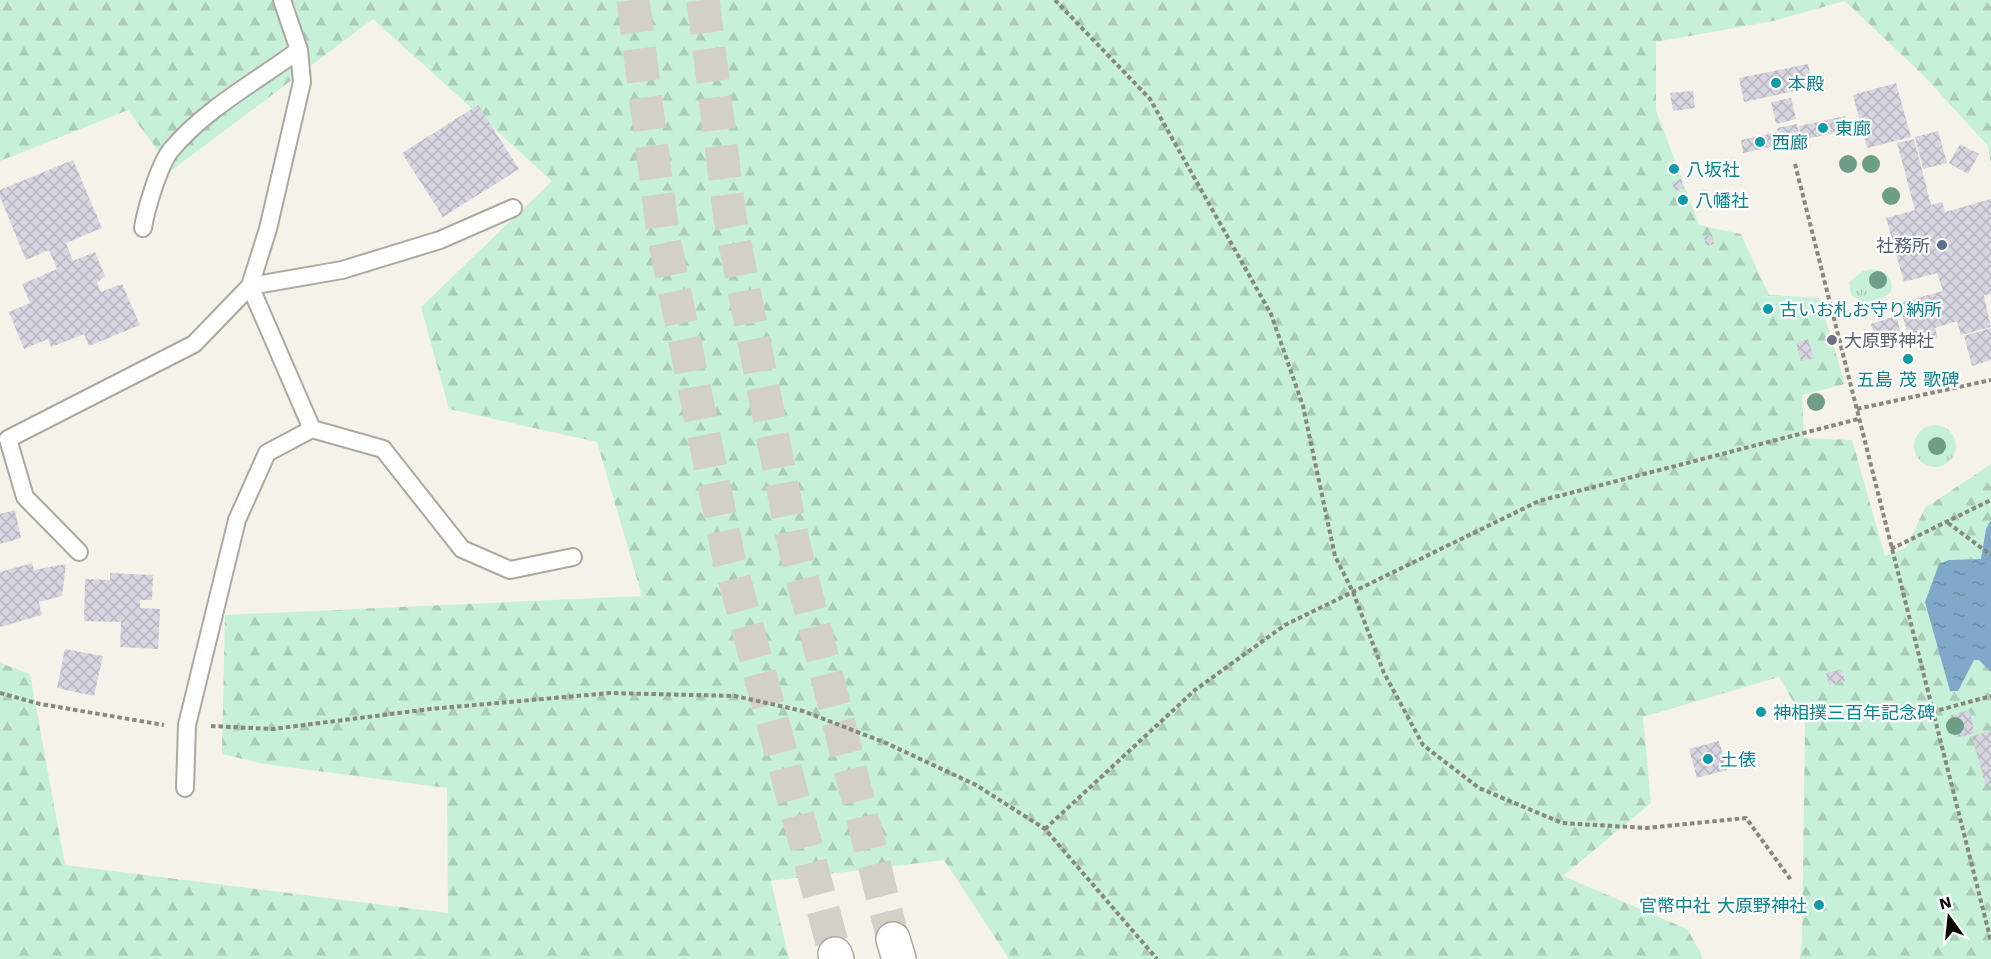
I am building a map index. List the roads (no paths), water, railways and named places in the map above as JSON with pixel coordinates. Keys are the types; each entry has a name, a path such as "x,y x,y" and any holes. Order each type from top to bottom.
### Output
{"lane":[{"path":"79,552 25,497 8,439 194,344 250,286 268,229 302,82 299,50 282,0"},
{"path":"143,228 147,207 170,152 201,121 299,50"},
{"path":"250,286 342,270 440,240 513,208"},
{"path":"250,286 312,429"},
{"path":"185,788 187,725 237,520 267,453 312,429 383,449 462,549 510,570 573,557"}],"water":[{"path":"1991,520 1991,672 1979,660 1974,660 1958,691 1950,691 1925,602 1939,564 1949,560 1981,559 1986,529"}],"tunnel":[{"path":"633,0 663,233 729,559 835,954"},
{"path":"703,0 730,218 793,541 893,939"}],"place":[{"name":"本殿","path":"1776,83"},
{"name":"東廊","path":"1823,128"},
{"name":"西廊","path":"1760,142"},
{"name":"八坂社","path":"1674,169"},
{"name":"八幡社","path":"1683,200"},
{"name":"社務所","path":"1942,245"},
{"name":"古いお札お守り納所","path":"1768,309"},
{"name":"大原野神社","path":"1832,340"},
{"name":"五島 茂 歌碑","path":"1908,359"},
{"name":"神相撲三百年記念碑","path":"1761,712"},
{"name":"土俵","path":"1708,759"},
{"name":"官幣中社 大原野神社","path":"1819,905"}]}
